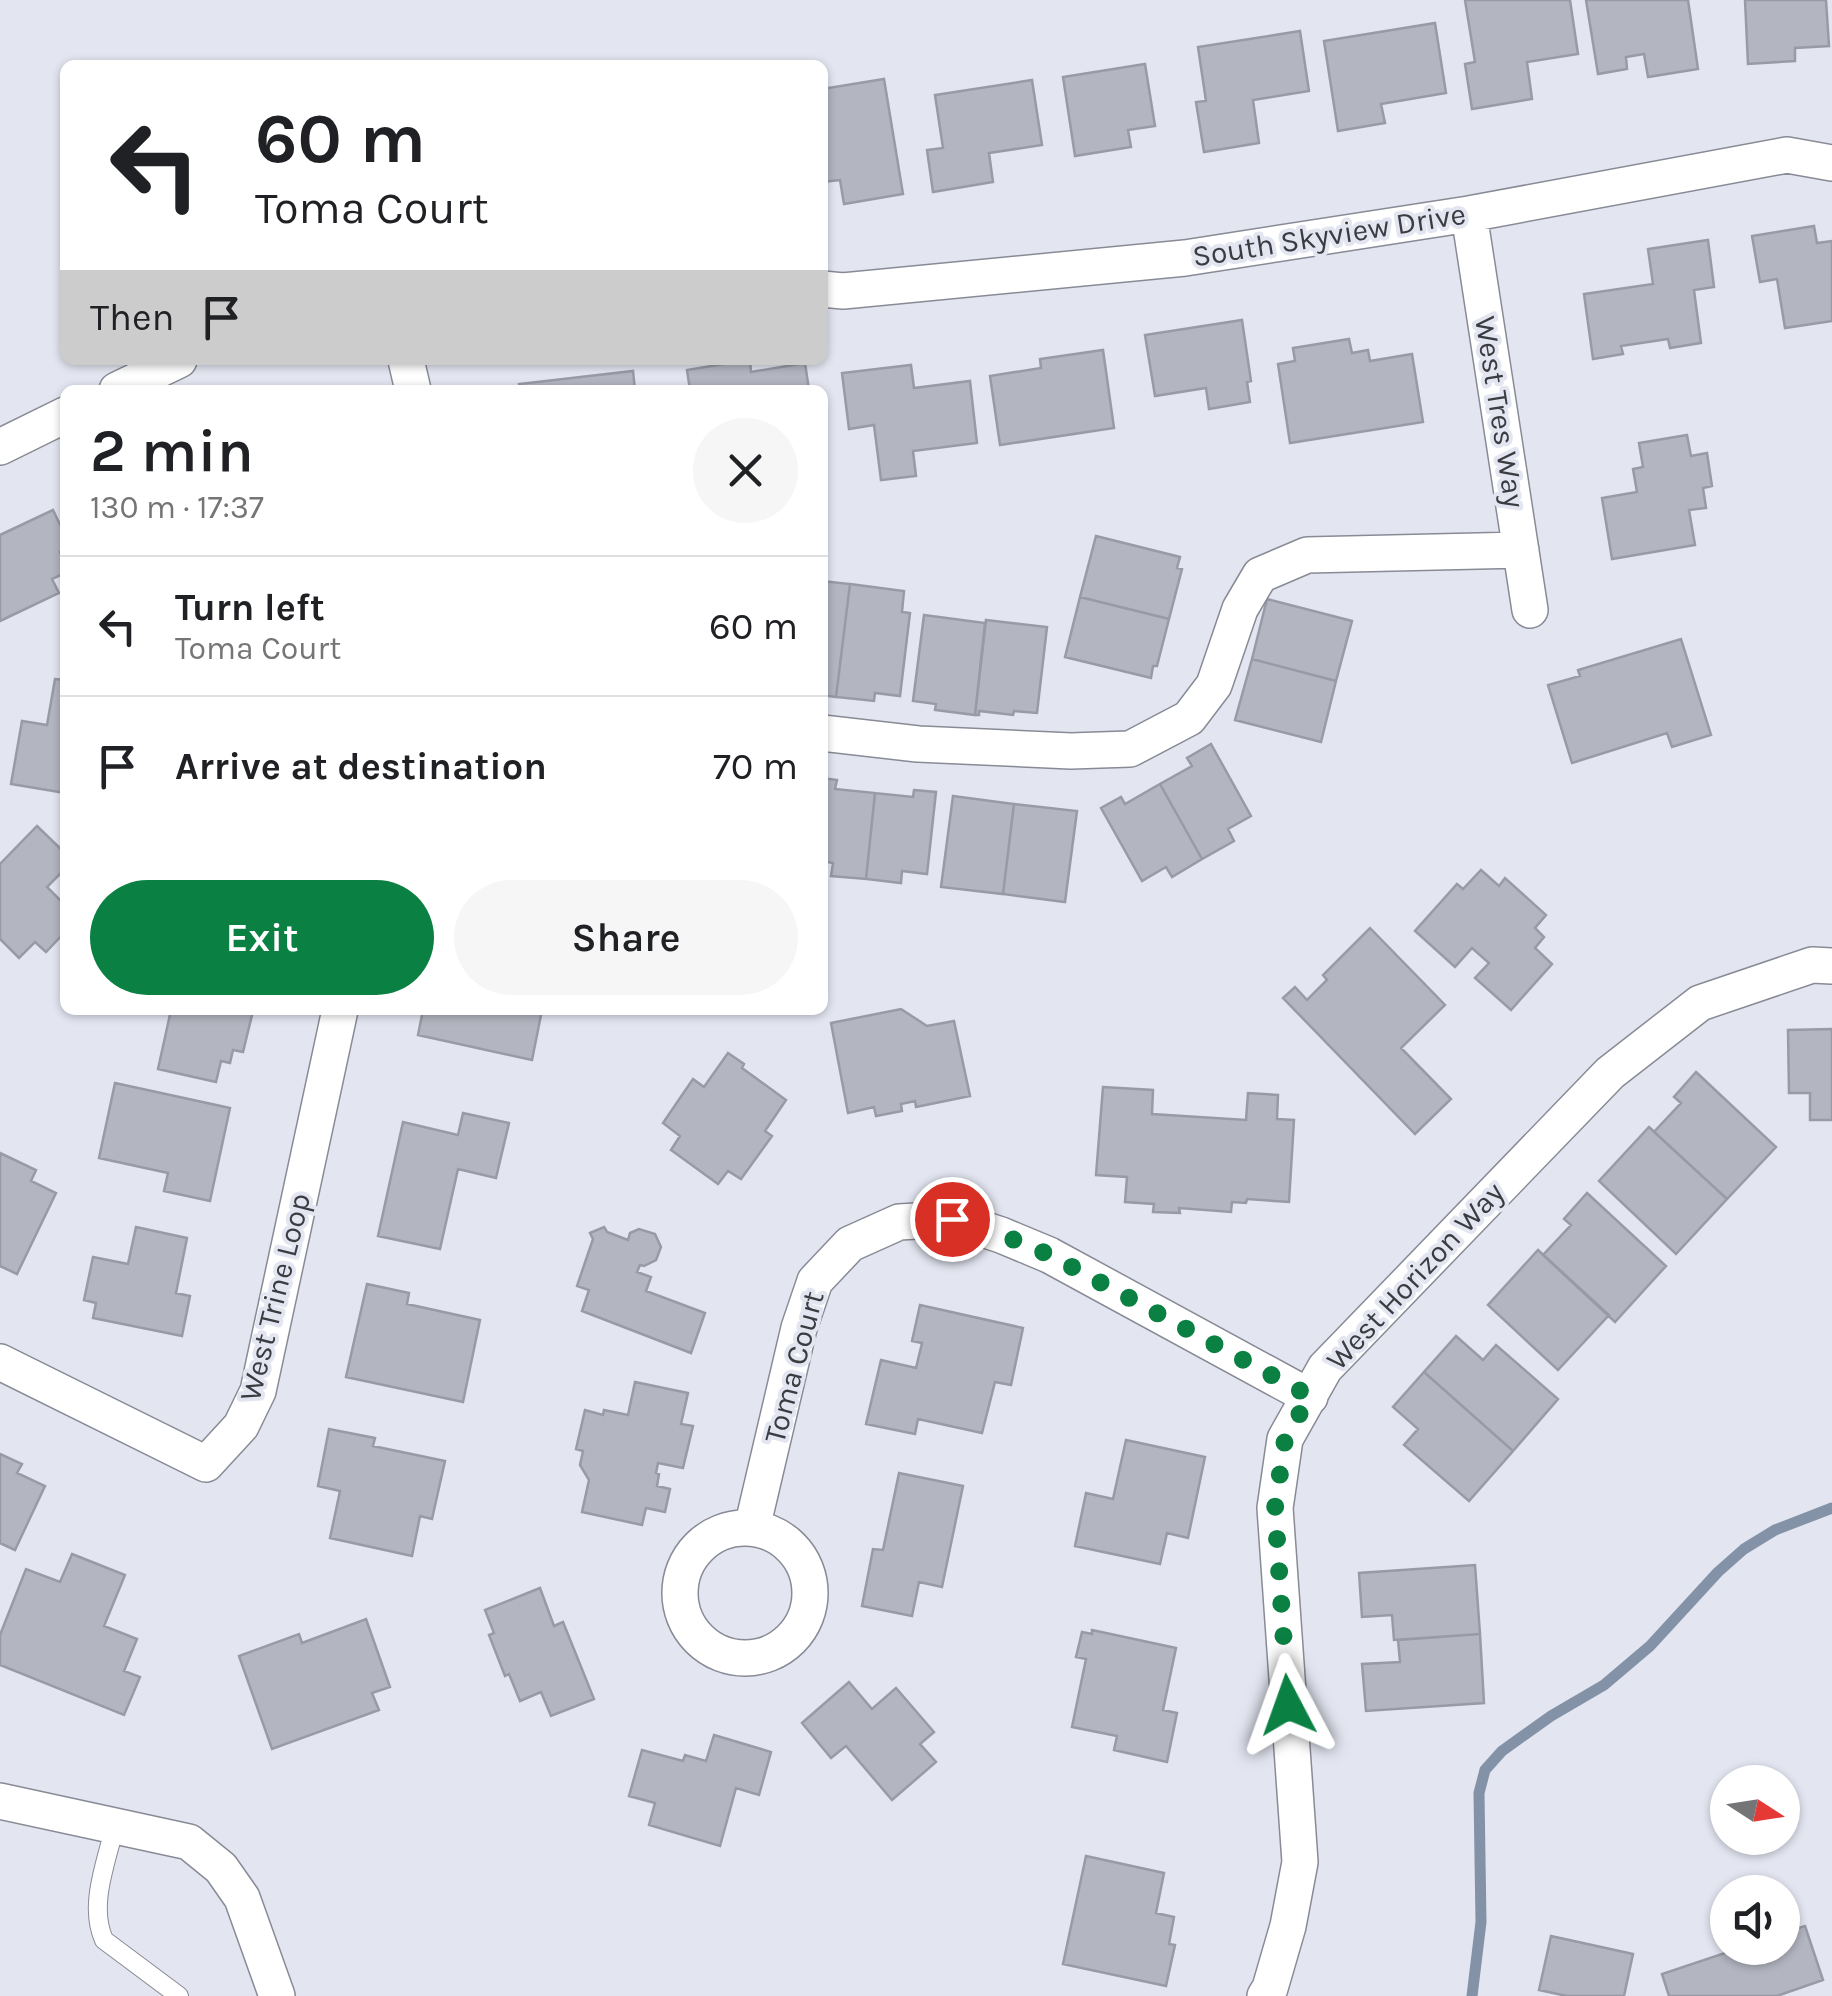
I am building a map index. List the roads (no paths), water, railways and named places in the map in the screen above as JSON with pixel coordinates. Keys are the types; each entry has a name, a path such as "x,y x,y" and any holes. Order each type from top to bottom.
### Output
{"street":[{"name":"South Skyview Drive","path":"828,290 1185,258 1470,214 1787,154 1832,162"},
{"name":"West Tres Way","path":"1470,214 1530,610"},
{"path":"127,385 169,365"},
{"path":"0,447 60,417"},
{"path":"828,733 918,744 1071,751 1130,748 1189,718 1214,685 1240,609 1260,576 1307,555 1521,550"},
{"name":"West Horizon Way","path":"1265,1996 1288,1926 1300,1862 1275,1508 1285,1439 1326,1368 1610,1072 1700,1003 1812,965 1832,966"},
{"name":"West Trine Loop","path":"0,1362 206,1464 241,1426 258,1391 339,1015"},
{"name":"Toma Court","path":"752,1528 814,1282 850,1244 899,1222 952,1219 1050,1255 1310,1396"},
{"path":"0,1801 189,1842 220,1868 242,1898 276,1996"}],"lane":[{"path":"114,1825 97,1911 99,1930 104,1940 179,1996"}],"waterway":[{"path":"1472,1996 1481,1922 1479,1793 1485,1770 1502,1751 1604,1685 1650,1646 1744,1549 1775,1530 1832,1508"}]}
